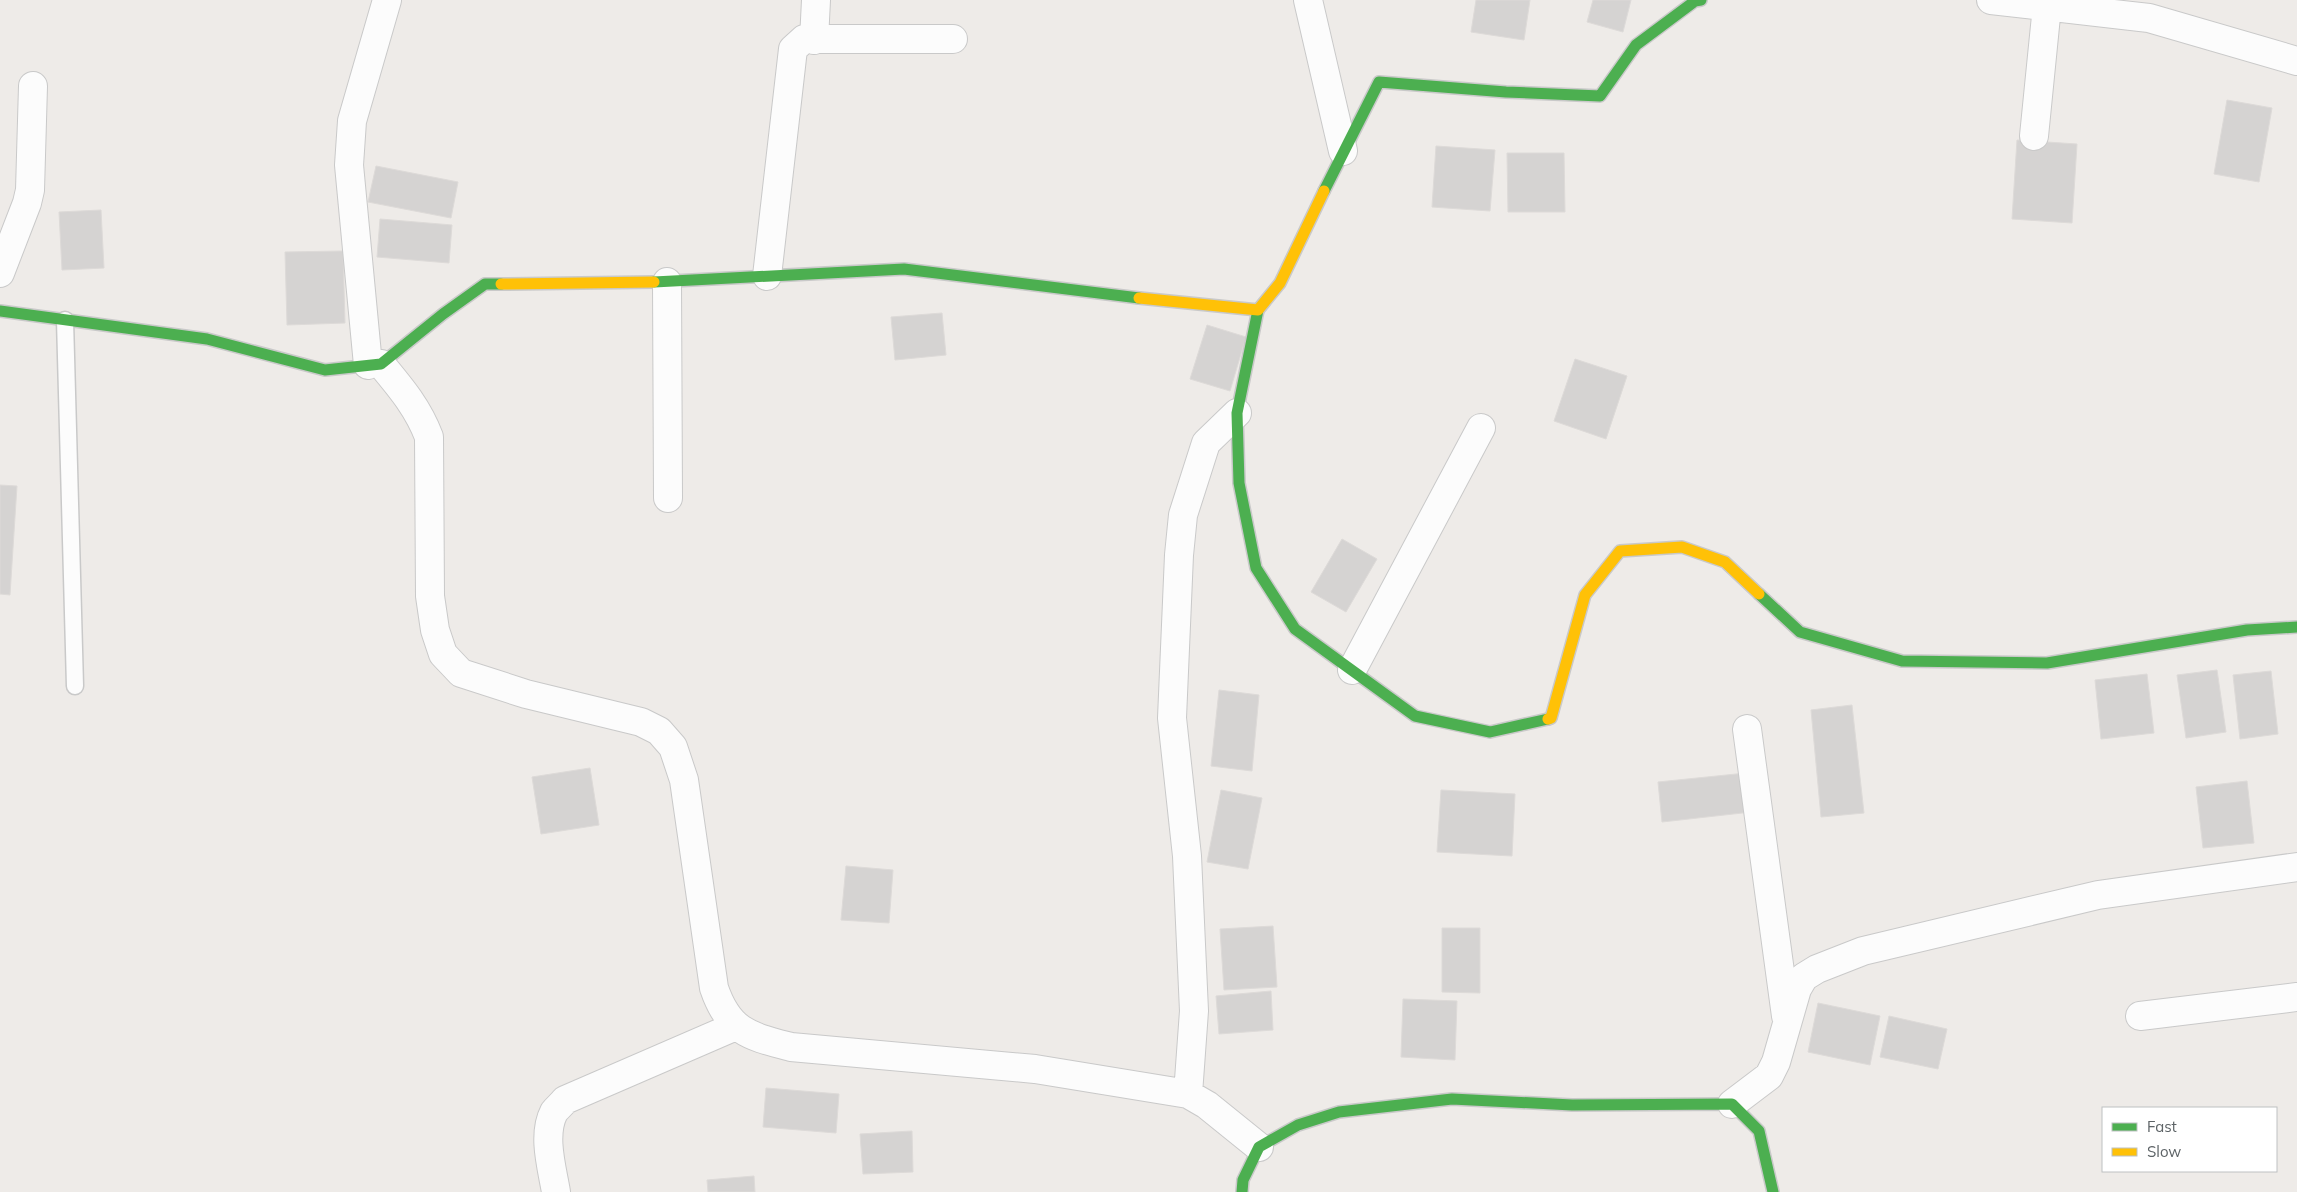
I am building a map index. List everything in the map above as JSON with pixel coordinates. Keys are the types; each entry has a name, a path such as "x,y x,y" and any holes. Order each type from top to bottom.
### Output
{"street":[{"path":"387,0 352,121 349,141 349,164 375,365 410,398 421,416 429,437 430,596 435,630 443,654 461,673 526,694 641,722 659,731 673,747 684,780 714,988 722,1009 736,1026 758,1038 791,1046 1035,1069 1188,1094 1207,1105 1260,1147"},
{"path":"814,40 816,0"},
{"path":"1308,0 1343,151"},
{"path":"1702,0 1695,2 1636,45 1600,96 1506,92 1379,82 1343,151 1280,283 1258,310 1237,413 1239,483 1256,568 1295,629 1415,716 1490,732 1551,718 1586,595 1620,551 1682,547 1724,562 1800,632 1902,661 2047,663 2247,630 2297,627"},
{"path":"1991,0 2149,18 2297,60"},
{"path":"2034,136 2047,6"},
{"path":"767,276 793,49 804,39 953,39"},
{"path":"0,273 27,203 30,190 33,86"},
{"path":"0,311 207,339 325,370 375,365 485,284 668,282 904,269 1196,305 1258,310"},
{"path":"668,282 668,498"},
{"path":"1188,1094 1194,1011 1187,856 1172,718 1179,555 1183,515 1206,443 1237,413"},
{"path":"1352,670 1481,428"},
{"path":"1747,729 1787,1025"},
{"path":"1242,1192 1243,1180 1260,1147 1298,1125 1339,1112 1452,1099 1572,1105 1732,1104 1769,1076 1787,1025 1797,989 1804,977 1817,969 1863,951 2098,895 2297,867"},
{"path":"2140,1016 2297,997"},
{"path":"556,1192 550,1156 549,1133 554,1113 565,1100 736,1026"},
{"path":"1732,1104 1759,1131 1773,1192"}],"lane":[{"path":"65,320 76,686"}],"building":[{"path":"1476,0 1530,0 1524,40 1471,32"},
{"path":"1593,0 1631,0 1623,32 1587,22"},
{"path":"2227,100 2272,108 2259,182 2214,174"},
{"path":"2017,140 2077,144 2072,223 2012,219"},
{"path":"1436,146 1495,150 1490,211 1432,207"},
{"path":"1507,153 1564,153 1565,212 1508,212"},
{"path":"376,166 458,182 451,218 368,202"},
{"path":"101,210 104,268 62,270 59,212"},
{"path":"380,219 452,225 449,263 377,257"},
{"path":"343,251 345,323 287,325 285,252"},
{"path":"942,313 946,355 895,360 891,317"},
{"path":"1207,325 1246,337 1230,391 1190,379"},
{"path":"1575,359 1627,376 1606,439 1554,421"},
{"path":"0,485 17,486 10,595 0,594"},
{"path":"1342,539 1377,559 1346,612 1311,592"},
{"path":"2217,670 2226,732 2186,738 2177,675"},
{"path":"2271,671 2278,734 2240,739 2233,675"},
{"path":"2147,674 2154,733 2101,739 2095,680"},
{"path":"1219,690 1259,695 1252,771 1211,766"},
{"path":"1852,705 1864,813 1821,817 1811,710"},
{"path":"590,768 599,825 541,834 532,777"},
{"path":"1746,773 1751,812 1662,822 1658,782"},
{"path":"2247,781 2254,843 2203,848 2196,787"},
{"path":"1221,790 1262,798 1248,869 1207,862"},
{"path":"1441,790 1515,794 1512,856 1437,852"},
{"path":"846,866 893,870 889,923 841,920"},
{"path":"1273,926 1277,987 1224,990 1220,929"},
{"path":"1442,928 1480,928 1480,993 1442,992"},
{"path":"1271,991 1273,1030 1219,1034 1216,996"},
{"path":"1403,999 1457,1001 1455,1060 1401,1057"},
{"path":"1818,1003 1880,1016 1870,1065 1808,1052"},
{"path":"1889,1016 1947,1029 1938,1069 1880,1057"},
{"path":"766,1088 839,1094 836,1133 763,1127"},
{"path":"912,1131 913,1172 863,1174 860,1134"},
{"path":"754,1176 755,1192 708,1192 707,1180"}],"traffic: fast":[{"path":"1324,191 1379,82 1506,92 1600,96 1636,45 1695,1 1701,0"},
{"path":"654,282 904,269 1139,298"},
{"path":"0,311 207,339 325,370 381,364 443,314 485,284 501,284"},
{"path":"1258,310 1237,413 1239,483 1256,568 1295,629 1415,716 1490,732 1548,719"},
{"path":"1759,594 1800,632 1902,661 2047,663 2247,630 2297,627"},
{"path":"1242,1192 1243,1180 1259,1147 1298,1125 1339,1112 1452,1099 1572,1105 1732,1104 1759,1131 1773,1192"}],"traffic: slow":[{"path":"1139,298 1258,310 1280,283 1324,191"},
{"path":"501,284 654,282"},
{"path":"1548,719 1551,718 1585,595 1620,551 1682,547 1725,562 1759,594"}]}
